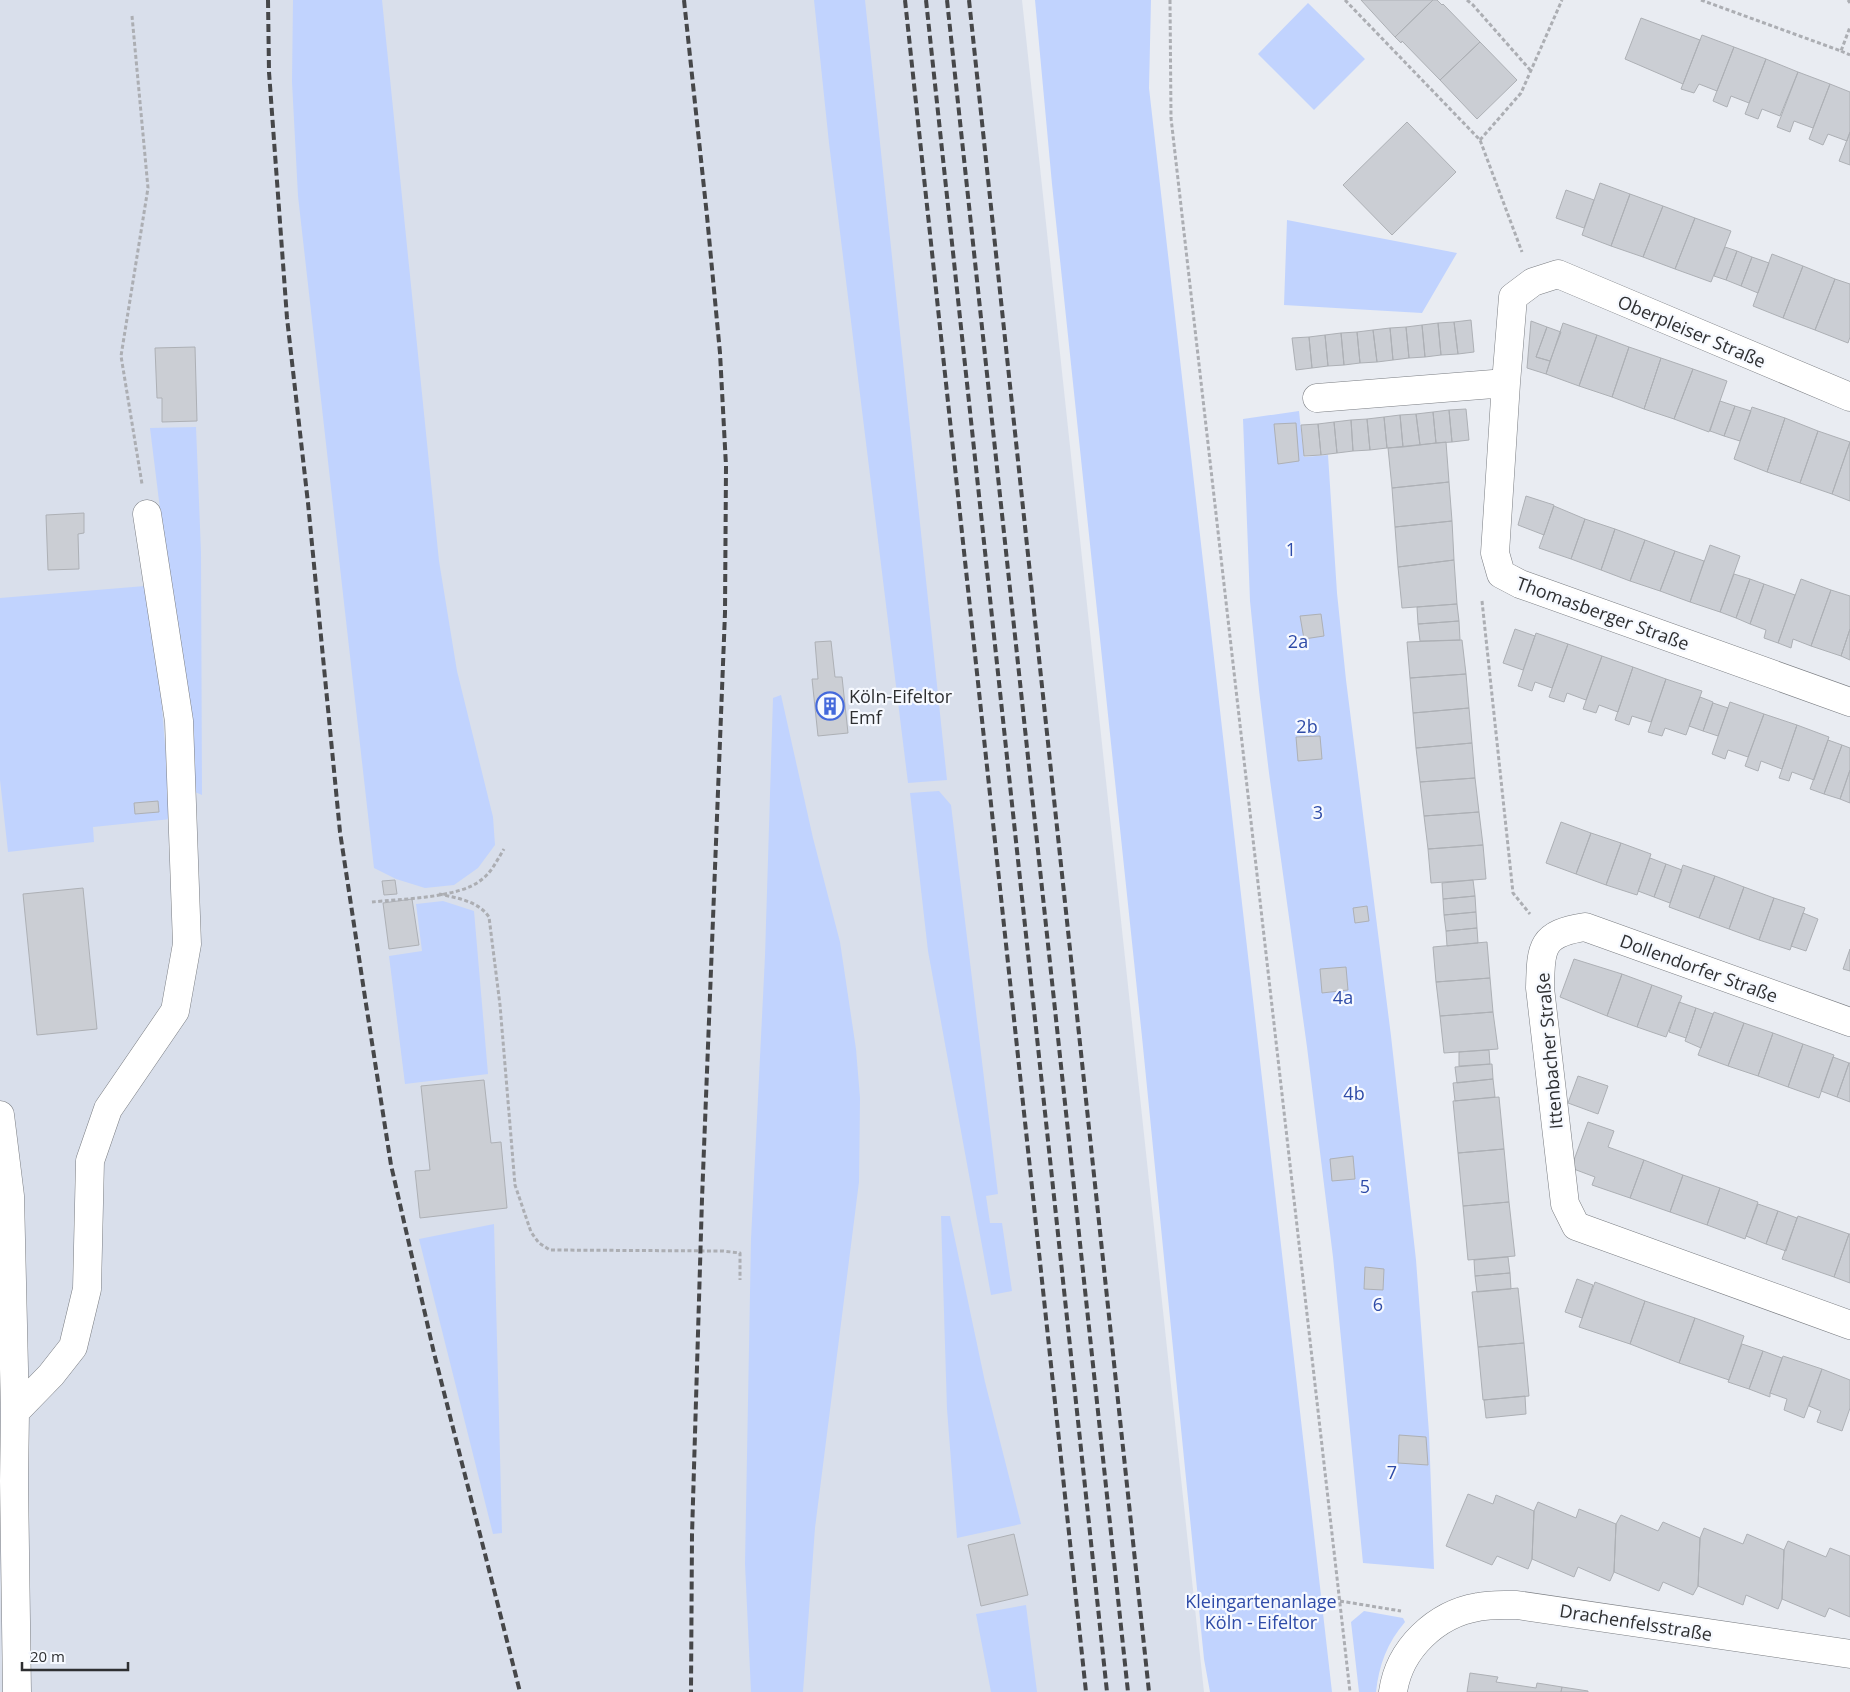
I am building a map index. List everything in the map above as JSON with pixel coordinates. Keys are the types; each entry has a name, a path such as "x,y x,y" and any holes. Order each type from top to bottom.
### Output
{"street":[{"name":"Oberpleiser Straße","path":"1533,282 1558,274 1850,397"},
{"name":"Thomasberger Straße","path":"1533,282 1514,297 1506,383 1495,553 1501,574 1520,584 1850,702"},
{"path":"1317,398 1506,383"},
{"path":"15,1412 51,1375 72,1347 86,1290 90,1161 108,1109 175,1011 187,944 179,721 147,514"},
{"name":"Dollendorfer Straße","path":"1549,939 1566,930 1586,927 1850,1022"},
{"name":"Ittenbacher Straße","path":"1549,939 1541,956 1540,988 1564,1204 1576,1226 1850,1325"},
{"path":"0,1115 10,1196 15,1412 17,1692"},
{"name":"Drachenfelsstraße","path":"1393,1692 1403,1660 1427,1630 1450,1615 1478,1606 1517,1605 1850,1654"}],"path":[{"path":"1170,0 1171,118 1350,1692"},
{"path":"1345,0 1480,140 1533,282"},
{"path":"1467,0 1531,71"},
{"path":"1480,140 1521,93 1562,0"},
{"path":"1701,0 1850,55"},
{"path":"132,16 148,188 121,356 147,514"},
{"path":"1841,51 1850,27"},
{"path":"1501,574 1481,600 1513,893 1549,939"},
{"path":"372,902 460,891 480,881 494,867 504,849"},
{"path":"439,894 473,903 484,910 489,917 500,1005 515,1184 531,1232 539,1242 550,1250 740,1253 740,1280"},
{"path":"1340,1601 1408,1612 1427,1630"}],"shaded area":[{"path":"0,0 1022,0 1204,1692 0,1692"}],"green space":[{"path":"293,0 382,0 439,561 457,671 493,817 495,845 478,868 454,885 425,888 396,879 374,868 298,196 292,82"},
{"path":"814,0 865,0 947,780 908,783 829,143"},
{"name":"Kleingartenanlage Köln - Eifeltor","path":"1035,0 1151,0 1149,88 1332,1692 1210,1692 1204,1659 1142,1037 1052,184"},
{"path":"1308,3 1365,59 1314,110 1258,54"},
{"path":"1287,220 1457,253 1422,313 1284,305"},
{"path":"1299,411 1304,457 1328,455 1337,593 1346,680 1391,1036 1416,1260 1429,1433 1434,1569 1363,1563 1333,1257 1259,690 1250,601 1243,419"},
{"path":"196,427 201,552 202,795 195,792 150,428"},
{"path":"145,586 161,696 171,819 93,827 94,842 8,852 0,780 0,598"},
{"path":"781,695 813,838 840,942 856,1049 860,1098 859,1182 815,1528 803,1692 751,1692 745,1564 751,1239 765,956 773,698"},
{"path":"939,791 951,805 998,1194 986,1196 990,1223 1002,1223 1012,1291 991,1295 928,951 910,793"},
{"path":"443,901 474,911 488,1074 405,1084 389,956 422,951 416,904"},
{"path":"941,1216 950,1216 985,1382 1021,1524 957,1538 947,1409"},
{"path":"494,1224 502,1533 493,1534 419,1239"},
{"path":"1026,1605 1037,1692 991,1692 976,1614"},
{"path":"1364,1611 1403,1618 1405,1622 1393,1638 1385,1655 1379,1673 1376,1692 1359,1692 1351,1622"}],"building":[{"path":"1361,0 1433,0 1395,37"},
{"path":"1433,0 1443,4 1480,42 1440,80 1402,41 1401,43 1395,37"},
{"path":"1641,18 1700,40 1683,84 1625,59"},
{"path":"1702,35 1734,47 1717,91 1699,84 1694,93 1681,89"},
{"path":"1480,42 1517,80 1477,119 1440,80"},
{"path":"1734,47 1766,59 1749,103 1731,96 1727,107 1713,101"},
{"path":"1766,59 1798,72 1780,116 1762,109 1758,119 1745,114"},
{"path":"1798,72 1830,84 1813,128 1794,121 1790,132 1777,127"},
{"path":"1830,84 1850,92 1850,132 1847,141 1828,134 1823,145 1809,139"},
{"path":"1407,122 1456,172 1392,235 1343,185"},
{"path":"1850,132 1850,165 1839,161"},
{"path":"1600,183 1630,194 1611,246 1582,235"},
{"path":"1566,190 1594,200 1584,228 1556,218"},
{"path":"1630,194 1663,206 1643,257 1611,246"},
{"path":"1663,206 1695,218 1675,269 1643,257"},
{"path":"1695,218 1731,231 1711,282 1675,269"},
{"path":"1725,247 1737,251 1726,280 1714,276"},
{"path":"1737,251 1752,257 1741,286 1726,280"},
{"path":"1772,254 1803,266 1783,318 1753,306"},
{"path":"1752,257 1769,263 1758,293 1741,286"},
{"path":"1803,266 1835,279 1815,330 1783,318"},
{"path":"1835,279 1850,284 1850,337 1848,343 1815,330"},
{"path":"1471,320 1474,352 1458,354 1454,322"},
{"path":"1531,321 1547,327 1536,357 1550,361 1546,374 1527,368"},
{"path":"1454,322 1458,354 1441,355 1438,323"},
{"path":"1438,323 1441,355 1425,357 1422,325"},
{"path":"1563,323 1597,335 1579,386 1546,374"},
{"path":"1422,325 1425,357 1409,358 1406,327"},
{"path":"1406,327 1409,358 1393,360 1390,328"},
{"path":"1547,327 1561,332 1550,361 1536,357"},
{"path":"1390,328 1393,360 1377,362 1373,330"},
{"path":"1373,330 1377,362 1360,363 1357,332"},
{"path":"1357,332 1360,363 1344,365 1341,333"},
{"path":"1341,333 1344,365 1328,366 1325,335"},
{"path":"1325,335 1328,366 1312,368 1309,337"},
{"path":"1597,335 1629,347 1612,397 1579,386"},
{"path":"1309,337 1312,368 1296,370 1292,338"},
{"path":"195,347 197,421 162,422 162,398 157,398 155,348"},
{"path":"1629,347 1661,358 1644,409 1612,397"},
{"path":"1661,358 1693,369 1674,419 1644,409"},
{"path":"1693,369 1727,381 1709,432 1674,419"},
{"path":"1720,401 1735,406 1724,436 1710,431"},
{"path":"1735,406 1751,411 1740,441 1724,436"},
{"path":"1752,407 1785,418 1767,472 1734,459"},
{"path":"1466,409 1469,440 1452,442 1449,410"},
{"path":"1449,410 1452,442 1436,443 1433,412"},
{"path":"1433,412 1436,443 1420,445 1416,414"},
{"path":"1416,414 1420,445 1403,447 1400,415"},
{"path":"1400,415 1403,447 1387,448 1384,417"},
{"path":"1384,417 1387,448 1370,450 1367,419"},
{"path":"1785,418 1818,431 1800,483 1767,472"},
{"path":"1367,419 1370,450 1353,451 1351,420"},
{"path":"1351,420 1353,451 1337,453 1334,422"},
{"path":"1334,422 1337,453 1321,455 1318,424"},
{"path":"1296,423 1299,461 1278,464 1274,424"},
{"path":"1318,424 1321,455 1304,456 1301,425"},
{"path":"1818,431 1850,442 1832,494 1800,483"},
{"path":"1446,442 1449,482 1392,488 1388,448"},
{"path":"1850,442 1850,501 1832,494"},
{"path":"1449,482 1452,521 1395,527 1392,488"},
{"path":"1526,496 1554,505 1544,535 1518,525"},
{"path":"1554,506 1585,519 1571,559 1539,548"},
{"path":"84,513 84,533 78,534 79,569 48,570 46,515"},
{"path":"1585,519 1615,529 1601,570 1571,559"},
{"path":"1452,521 1454,560 1398,567 1395,527"},
{"path":"1615,529 1645,540 1630,581 1601,570"},
{"path":"1645,540 1675,551 1660,591 1630,581"},
{"path":"1710,545 1740,556 1720,612 1690,602"},
{"path":"1675,551 1704,561 1690,602 1660,591"},
{"path":"1454,560 1457,604 1402,608 1398,567"},
{"path":"1734,574 1750,579 1736,618 1720,612"},
{"path":"1750,579 1764,584 1750,624 1736,618"},
{"path":"1801,579 1831,590 1811,646 1793,639 1791,648 1778,643"},
{"path":"1764,584 1795,595 1778,643 1764,638 1766,630 1750,624"},
{"path":"1831,590 1850,596 1850,629 1841,656 1811,646"},
{"path":"1457,604 1459,621 1418,624 1417,607"},
{"path":"1321,614 1324,636 1304,639 1300,616"},
{"path":"1459,621 1460,640 1420,641 1418,624"},
{"path":"1515,629 1535,636 1523,670 1503,663"},
{"path":"1850,629 1850,660 1841,656"},
{"path":"1536,633 1568,644 1552,688 1535,682 1532,691 1518,686"},
{"path":"1462,640 1466,674 1410,678 1407,642"},
{"name":"Köln-Eifeltor Emf","path":"831,641 835,677 842,677 848,733 818,736 812,679 818,679 815,642"},
{"path":"1568,644 1602,656 1586,700 1567,693 1564,702 1549,697"},
{"path":"1602,656 1633,667 1618,712 1599,705 1596,713 1583,709"},
{"path":"1633,667 1666,679 1651,722 1632,716 1629,725 1615,720"},
{"path":"1466,674 1469,708 1413,713 1410,678"},
{"path":"1666,679 1702,691 1686,735 1665,728 1662,736 1648,732"},
{"path":"1700,697 1713,702 1703,731 1689,726"},
{"path":"1730,702 1764,714 1748,757 1728,750 1725,759 1712,754"},
{"path":"1713,703 1728,708 1718,736 1703,731"},
{"path":"1469,708 1472,743 1416,748 1413,713"},
{"path":"1764,714 1797,725 1782,769 1761,761 1758,771 1745,766"},
{"path":"1797,725 1829,737 1814,780 1792,772 1789,781 1779,778"},
{"path":"1320,736 1322,759 1298,761 1296,737"},
{"path":"1828,740 1842,745 1824,794 1810,789"},
{"path":"1472,743 1475,778 1420,782 1416,748"},
{"path":"1842,745 1850,748 1850,770 1840,799 1824,794"},
{"path":"1850,770 1850,803 1840,799"},
{"path":"1475,778 1479,812 1424,816 1420,782"},
{"path":"158,801 159,812 135,814 134,803"},
{"path":"1479,812 1483,845 1428,849 1424,816"},
{"path":"1561,822 1591,833 1576,874 1546,863"},
{"path":"1591,833 1621,843 1606,885 1576,874"},
{"path":"1621,843 1651,854 1637,895 1606,885"},
{"path":"1483,845 1486,879 1431,883 1428,849"},
{"path":"1650,858 1666,864 1654,897 1638,891"},
{"path":"1666,864 1682,870 1670,903 1654,897"},
{"path":"1683,865 1715,876 1699,918 1669,907"},
{"path":"1715,876 1744,887 1729,929 1699,918"},
{"path":"395,880 397,894 384,895 382,881"},
{"path":"1473,880 1475,896 1443,899 1442,883"},
{"path":"1744,887 1774,898 1759,940 1729,929"},
{"path":"83,888 97,1029 37,1035 23,894"},
{"path":"1475,896 1476,912 1444,915 1443,899"},
{"path":"1774,898 1805,908 1790,950 1759,940"},
{"path":"412,899 419,945 389,949 383,903"},
{"path":"1367,906 1369,921 1355,923 1353,908"},
{"path":"1476,912 1477,928 1446,931 1444,915"},
{"path":"1803,913 1818,919 1806,951 1791,946"},
{"path":"1477,928 1478,943 1447,946 1446,931"},
{"path":"1487,942 1490,978 1436,982 1433,947"},
{"path":"1850,949 1850,971 1843,969"},
{"path":"1574,959 1622,974 1607,1016 1560,997"},
{"path":"1346,967 1348,990 1322,993 1320,969"},
{"path":"1622,974 1652,985 1637,1027 1607,1016"},
{"path":"1490,978 1493,1012 1440,1016 1436,982"},
{"path":"1652,985 1682,996 1666,1037 1637,1027"},
{"path":"1679,1002 1696,1008 1686,1038 1669,1032"},
{"path":"1696,1008 1713,1014 1701,1048 1685,1041"},
{"path":"1493,1012 1498,1049 1444,1053 1440,1016"},
{"path":"1714,1012 1744,1023 1728,1066 1698,1055"},
{"path":"1744,1023 1773,1033 1758,1076 1728,1066"},
{"path":"1773,1033 1803,1044 1788,1087 1758,1076"},
{"path":"1803,1044 1834,1055 1819,1098 1788,1087"},
{"path":"1489,1050 1490,1064 1459,1066 1459,1052"},
{"path":"1833,1057 1849,1063 1837,1097 1821,1091"},
{"path":"1850,1063 1850,1102 1837,1097"},
{"path":"1492,1064 1493,1079 1457,1083 1455,1067"},
{"path":"1578,1076 1608,1086 1598,1114 1568,1103"},
{"path":"1493,1079 1495,1097 1455,1101 1453,1083"},
{"path":"484,1080 491,1143 501,1142 507,1208 420,1218 415,1171 430,1170 421,1086"},
{"path":"1499,1097 1504,1149 1458,1153 1453,1101"},
{"path":"1588,1122 1614,1131 1608,1147 1644,1160 1630,1198 1592,1185 1595,1177 1571,1168"},
{"path":"1504,1149 1509,1202 1463,1206 1458,1153"},
{"path":"1353,1156 1355,1179 1332,1181 1330,1159"},
{"path":"1644,1160 1683,1175 1670,1212 1630,1198"},
{"path":"1683,1175 1720,1188 1707,1225 1670,1212"},
{"path":"1720,1188 1758,1202 1745,1239 1707,1225"},
{"path":"1509,1202 1515,1256 1468,1260 1463,1206"},
{"path":"1758,1204 1778,1211 1766,1244 1746,1236"},
{"path":"1778,1211 1797,1218 1786,1251 1766,1244"},
{"path":"1798,1216 1849,1234 1834,1277 1782,1259"},
{"path":"1850,1234 1850,1283 1834,1277"},
{"path":"1508,1257 1510,1273 1475,1276 1474,1260"},
{"path":"1365,1267 1384,1269 1383,1290 1364,1289"},
{"path":"1510,1273 1511,1289 1477,1292 1475,1276"},
{"path":"1577,1279 1593,1285 1582,1318 1565,1312"},
{"path":"1595,1282 1645,1301 1630,1344 1579,1327"},
{"path":"1518,1288 1524,1343 1478,1347 1472,1292"},
{"path":"1645,1301 1695,1318 1679,1363 1630,1344"},
{"path":"1695,1318 1744,1336 1729,1380 1679,1363"},
{"path":"1524,1343 1529,1396 1483,1400 1478,1347"},
{"path":"1742,1344 1763,1351 1749,1389 1728,1382"},
{"path":"1763,1351 1782,1358 1770,1397 1749,1389"},
{"path":"1783,1356 1822,1369 1804,1418 1784,1410 1787,1399 1770,1393"},
{"path":"1822,1369 1850,1380 1850,1408 1842,1431 1817,1422 1821,1411 1809,1406"},
{"path":"1525,1396 1526,1414 1486,1418 1484,1400"},
{"path":"1399,1435 1426,1437 1428,1465 1398,1463"},
{"path":"1468,1494 1493,1504 1496,1495 1534,1511 1532,1559 1528,1569 1497,1556 1492,1565 1446,1546"},
{"path":"1538,1502 1576,1518 1579,1509 1616,1524 1614,1572 1610,1581 1578,1567 1574,1577 1532,1559 1534,1511"},
{"path":"1621,1515 1658,1531 1663,1522 1700,1538 1698,1586 1693,1595 1663,1582 1659,1591 1614,1572 1616,1524"},
{"path":"1704,1528 1743,1544 1747,1534 1784,1550 1782,1599 1778,1609 1746,1595 1743,1605 1698,1586 1700,1538"},
{"path":"1014,1534 1028,1595 981,1606 968,1545"},
{"path":"1788,1541 1826,1557 1830,1548 1850,1556 1850,1617 1829,1608 1825,1617 1782,1599 1784,1550"},
{"path":"1470,1673 1498,1677 1496,1682 1536,1688 1537,1683 1562,1687 1561,1692 1467,1692"},
{"path":"1562,1687 1588,1691 1588,1692 1561,1692"}],"railway":[{"path":"268,0 269,72 287,318 308,503 340,832 391,1165 434,1353 520,1692"},
{"path":"684,0 720,353 726,466 725,613 702,1199 692,1535 691,1692"},
{"path":"905,0 1086,1692"},
{"path":"926,0 1107,1692"},
{"path":"947,0 1128,1692"},
{"path":"969,0 1149,1692"}],"place":[{"name":"Köln-Eifeltor Emf","path":"830,706"}],"park label":[{"name":"1","path":"1291,549"},
{"name":"2a","path":"1298,641"},
{"name":"2b","path":"1307,726"},
{"name":"3","path":"1318,812"},
{"name":"4a","path":"1343,997"},
{"name":"4b","path":"1354,1093"},
{"name":"5","path":"1365,1186"},
{"name":"6","path":"1378,1304"},
{"name":"7","path":"1392,1472"}]}
